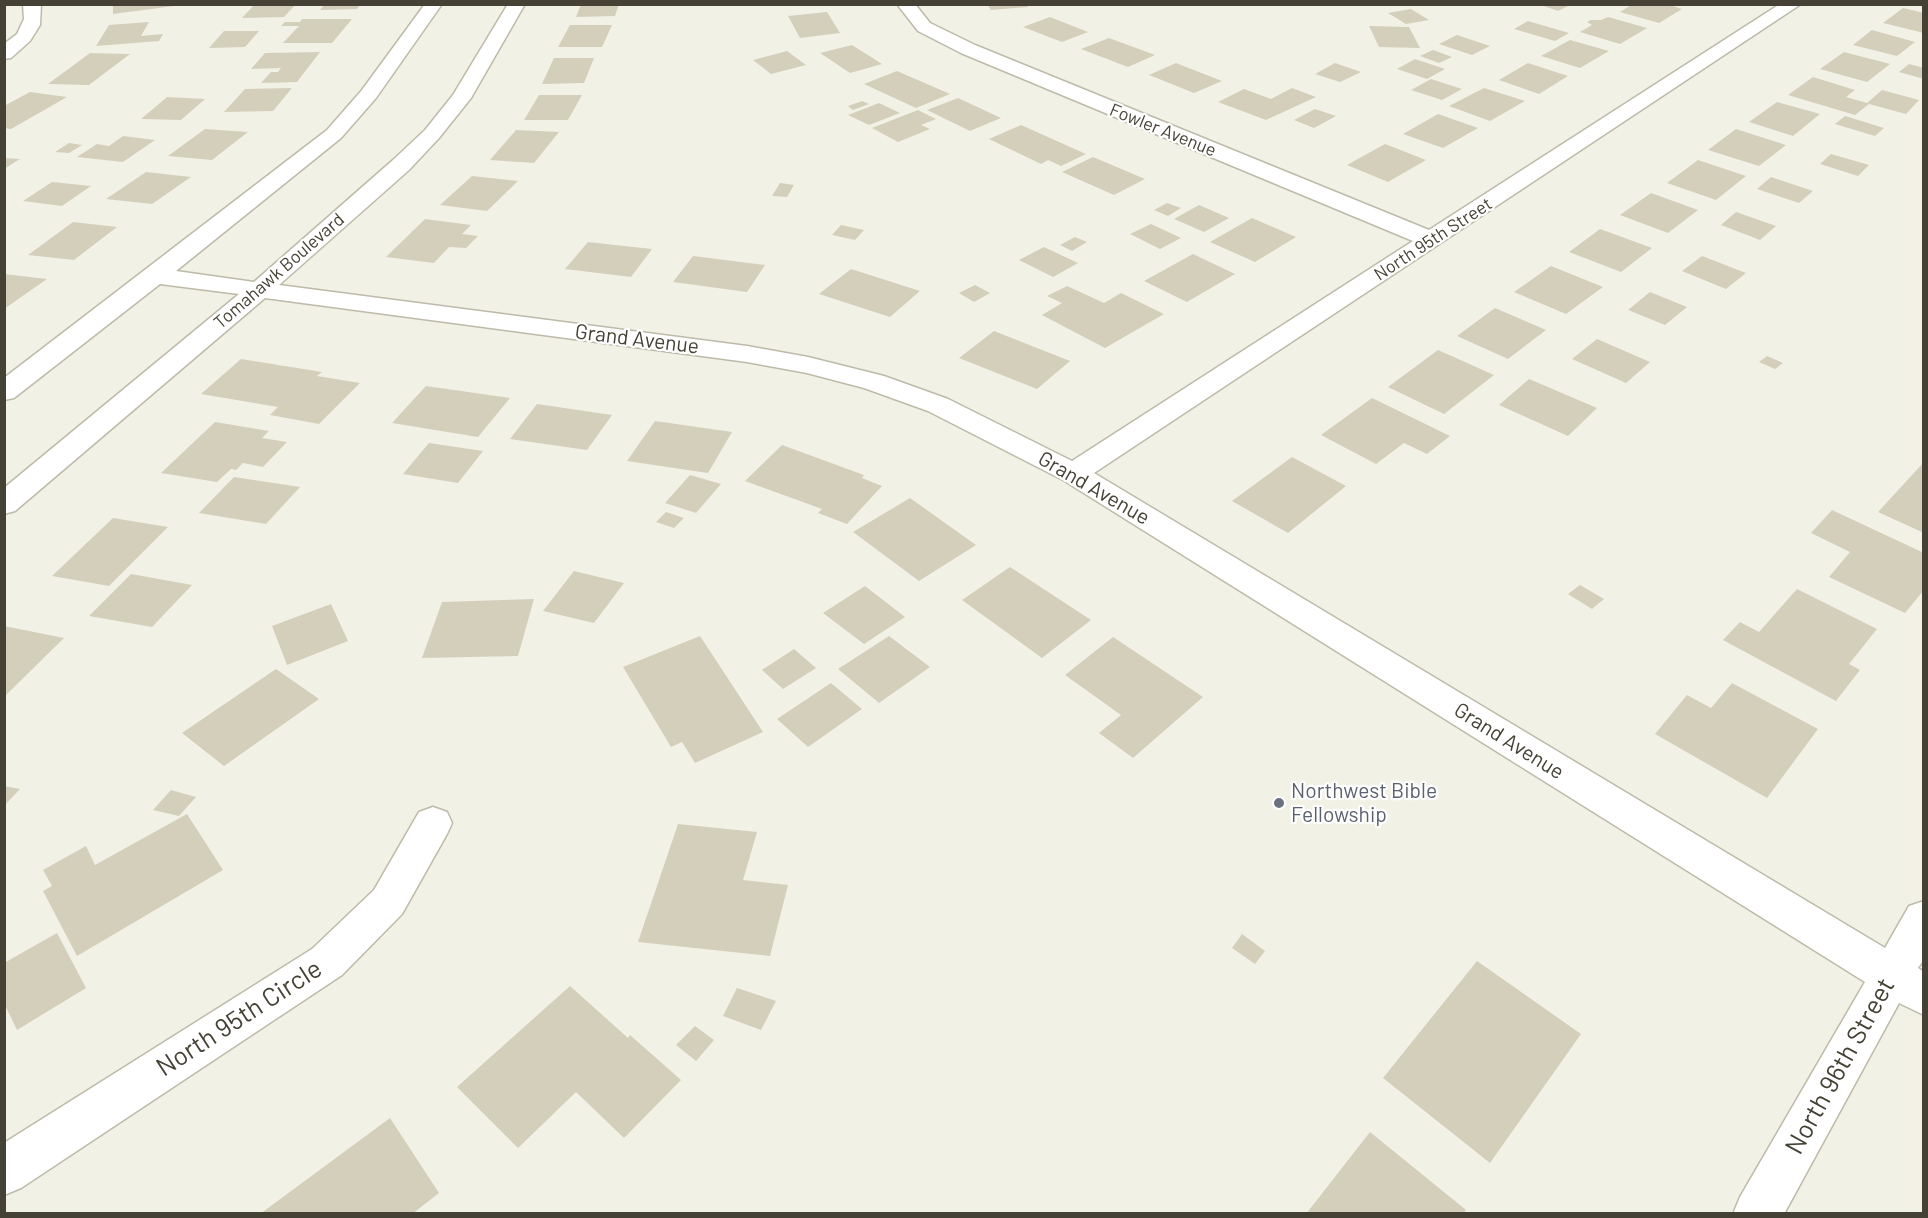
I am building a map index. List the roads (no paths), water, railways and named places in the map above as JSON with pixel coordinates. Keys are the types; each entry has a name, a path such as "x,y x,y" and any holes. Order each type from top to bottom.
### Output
{"street":[{"path":"4,54 24,37 31,25 32,4"},
{"path":"4,392 334,134 369,93 434,4"},
{"name":"Tomahawk Boulevard","path":"4,504 259,290 401,165 432,134 461,98 517,4"},
{"name":"Fowler Avenue","path":"905,4 924,27 968,49 1432,240"},
{"name":"North 95th Street","path":"1073,473 1793,4"},
{"name":"Grand Avenue","path":"155,276 735,352 808,365 874,382 938,405 1073,473 1907,985"},
{"name":"North 95th Circle","path":"4,1171 327,962 388,902 432,823"},
{"name":"North 96th Street","path":"1757,1214 1907,985 1923,919"}],"place":[{"name":"Northwest Bible Fellowship","path":"1279,803"}]}
